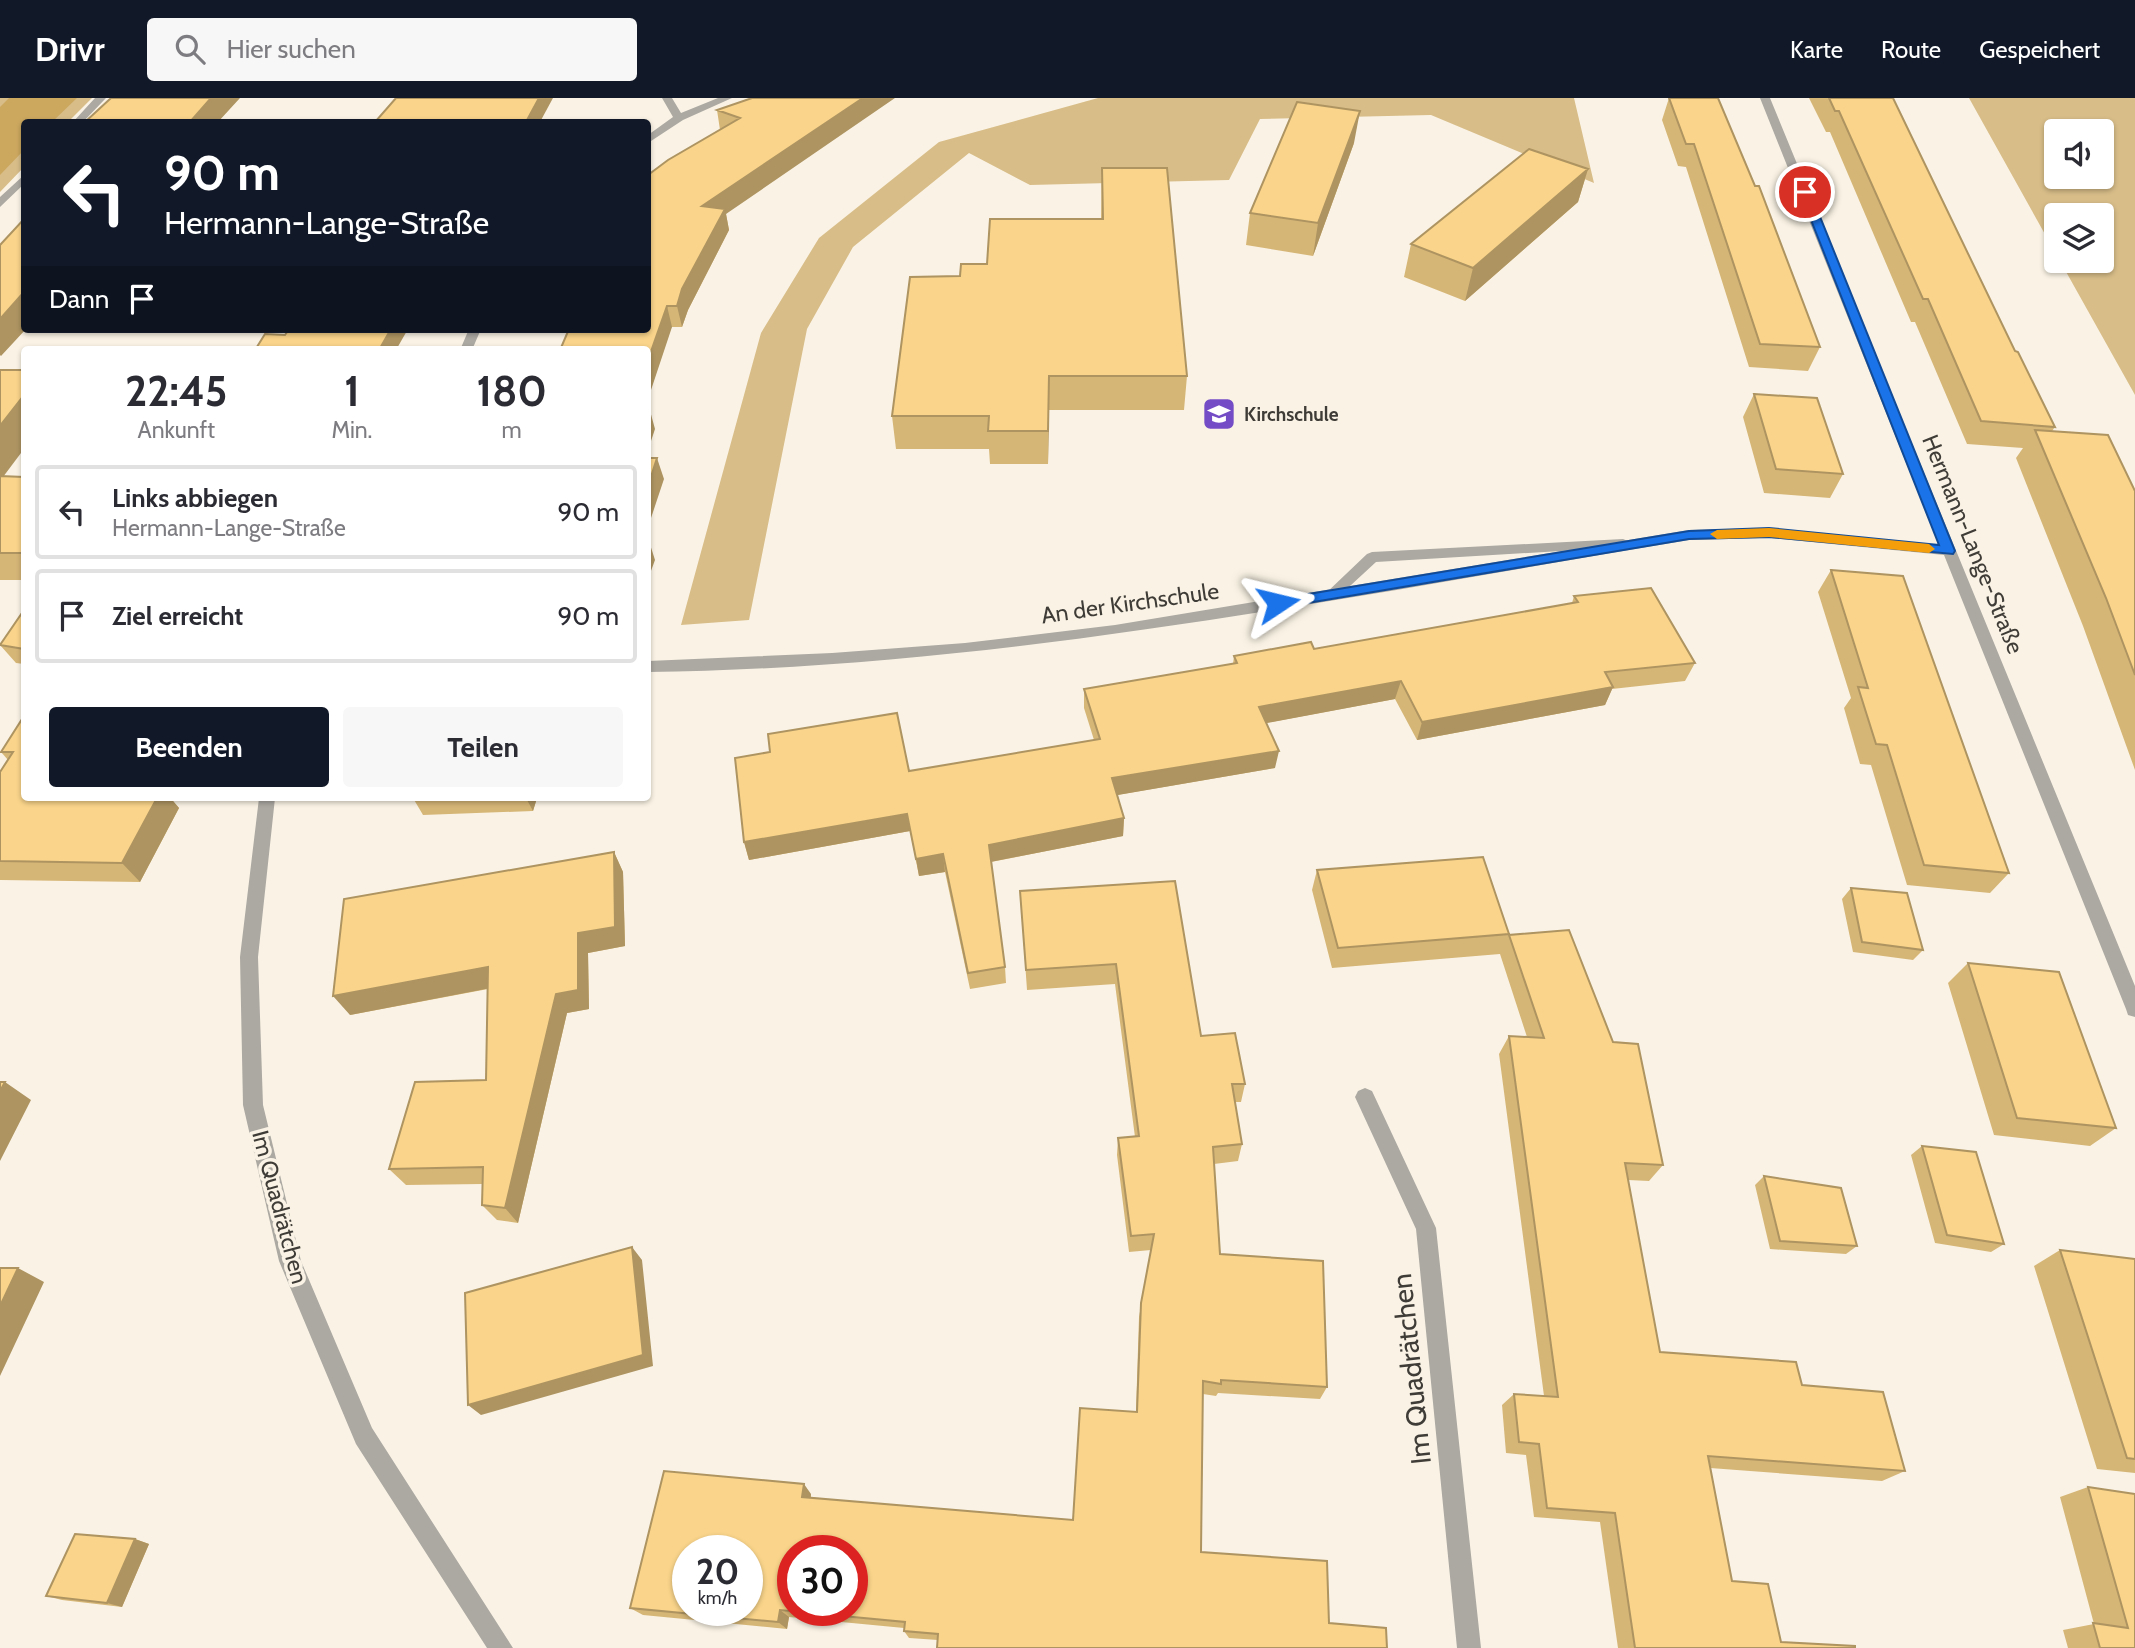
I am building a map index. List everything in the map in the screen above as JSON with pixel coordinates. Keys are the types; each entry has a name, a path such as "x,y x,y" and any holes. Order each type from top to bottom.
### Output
{"street":[{"path":"81,119 101,98"},
{"path":"667,98 679,118"},
{"path":"651,138 679,118 727,98"},
{"name":"Hermann-Lange-Straße","path":"1765,98 2135,1009"},
{"path":"0,204 21,181"},
{"name":"An der Kirchschule","path":"651,667 832,659 965,648 1115,630 1689,535 1769,533 1948,551"},
{"path":"1332,594 1372,557 1647,542"},
{"name":"Im Quadrätchen","path":"267,801 249,957 253,1105 290,1261 363,1436 501,1648"},
{"name":"Im Quadrätchen","path":"1365,1097 1426,1228 1469,1648"}],"shaded area":[{"path":"0,98 92,98 71,119 21,119 21,170 0,192"},
{"path":"9,98 77,98 55,119 21,119 21,153 0,175 0,107"},
{"path":"1098,98 1574,98 1594,183 1431,115 1260,119 1229,180 1030,185 969,153 853,247 807,329 749,620 681,625 761,333 819,238 939,142"},
{"path":"1969,98 2135,98 2135,395 2067,273 2114,273 2114,203 2044,203 2044,232"}],"building":[{"path":"111,98 211,98 193,119 88,119"},
{"path":"396,98 539,98 528,119 378,119"},
{"path":"752,98 863,98 702,206 725,209 682,289 677,306 667,306 651,351 651,346 562,346 567,333 651,333 651,173 740,118 717,110"},
{"path":"1669,98 1718,98 1755,186 1759,186 1820,347 1760,344 1694,144 1686,144"},
{"path":"1829,98 1893,98 2015,351 2018,352 2055,427 1981,421 1928,299 1923,299 1839,111 1835,111"},
{"path":"1297,102 1360,111 1318,223 1250,213"},
{"path":"1529,149 1588,169 1473,268 1411,244"},
{"path":"1102,168 1167,168 1187,376 1049,376 1048,431 988,431 989,416 892,416 910,277 960,276 961,264 987,264 990,219 1103,219"},
{"path":"21,222 21,295 0,319 0,245"},
{"path":"389,333 381,346 258,346 265,334"},
{"path":"0,370 21,370 21,399 0,426"},
{"path":"1754,394 1817,398 1843,474 1776,469"},
{"path":"2035,430 2108,435 2135,491 2135,675 2106,598"},
{"path":"651,458 657,458 651,477"},
{"path":"0,476 21,477 21,553 0,553"},
{"path":"1831,570 1903,576 2009,873 1924,865 1887,745 1876,744 1858,687 1868,688"},
{"path":"1651,588 1695,663 1605,672 1613,687 1422,722 1401,681 1259,707 1279,751 1112,778 1124,818 989,845 1005,967 968,973 943,854 916,859 907,814 744,842 735,758 770,752 768,734 897,713 909,771 1100,739 1084,689 1237,663 1234,656 1311,642 1314,649 1578,602 1574,596"},
{"path":"21,614 21,648 0,645"},
{"path":"21,721 21,801 155,801 122,863 0,861 0,772 13,752 1,752"},
{"path":"614,852 615,927 578,933 578,990 556,994 505,1208 482,1205 483,1167 389,1169 415,1082 486,1080 488,967 333,996 344,899"},
{"path":"1483,857 1509,934 1338,948 1317,870"},
{"path":"1175,881 1201,1036 1235,1033 1245,1084 1232,1084 1242,1144 1213,1147 1220,1254 1323,1261 1327,1387 1221,1380 1221,1384 1203,1381 1201,1552 1327,1561 1329,1623 1386,1628 1387,1648 937,1648 938,1634 904,1631 905,1622 868,1618 868,1535 777,1535 777,1622 763,1621 763,1535 672,1535 672,1612 630,1608 664,1471 804,1484 802,1497 1073,1520 1080,1408 1137,1412 1141,1303 1154,1234 1131,1236 1118,1138 1139,1136 1116,964 1026,970 1020,891"},
{"path":"1851,888 1907,893 1923,950 1862,942"},
{"path":"1569,930 1613,1042 1638,1044 1663,1165 1625,1163 1660,1352 1796,1362 1802,1385 1883,1392 1905,1471 1708,1456 1732,1581 1768,1584 1781,1642 1855,1648 1635,1648 1615,1513 1547,1508 1539,1444 1519,1442 1514,1394 1558,1397 1509,1036 1544,1038 1509,935"},
{"path":"1968,963 2059,972 2116,1128 2017,1118"},
{"path":"1922,1146 1976,1152 2004,1244 1947,1235"},
{"path":"1764,1176 1841,1188 1857,1246 1780,1241"},
{"path":"632,1247 643,1355 468,1405 465,1293"},
{"path":"2060,1250 2135,1259 2135,1459 2127,1458"},
{"path":"0,1268 18,1268 0,1306"},
{"path":"2088,1487 2135,1494 2135,1648 2100,1648 2093,1623 2128,1628"},
{"path":"75,1534 135,1539 107,1603 46,1596"}],"slow traffic":[{"path":"1717,534 1769,533 1929,549"}],"place":[{"name":"Kirchschule","path":"1219,414"}],"route":[{"path":"1278,603 1689,535 1769,533 1948,551 1805,192"}]}
